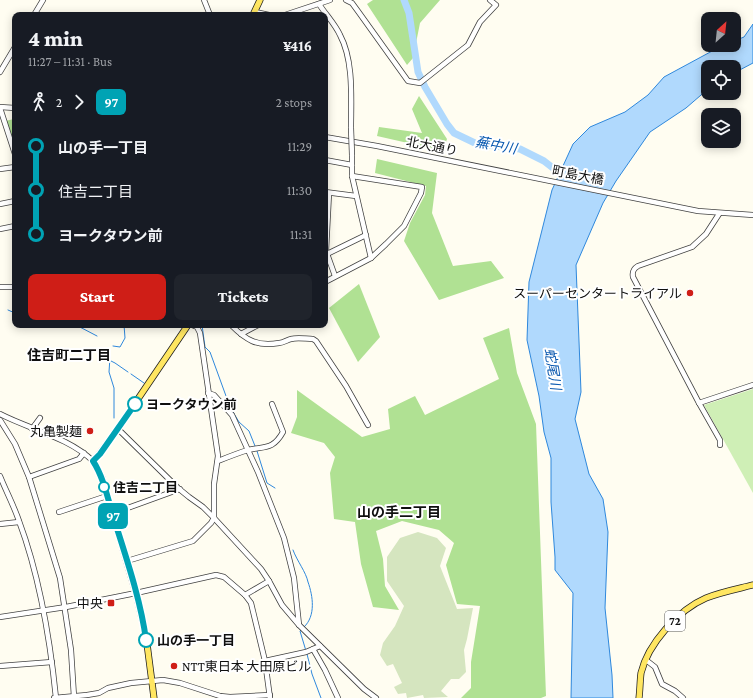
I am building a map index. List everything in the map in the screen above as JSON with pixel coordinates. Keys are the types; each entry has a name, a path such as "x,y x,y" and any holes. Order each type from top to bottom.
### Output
{"main road":[{"path":"254,12 260,0"},
{"path":"154,698 146,636 136,593 100,474 93,461 118,429 186,328"},
{"name":"72","path":"639,698 641,674 654,644 680,616 692,606 712,596 753,584"}],"street":[{"path":"37,12 43,0"},
{"path":"204,0 209,12"},
{"path":"294,12 330,0"},
{"path":"346,0 352,3 408,82 420,83 470,43 480,22 496,5 490,0"},
{"path":"319,4 325,12"},
{"path":"328,17 340,34 345,46 350,77 352,176 371,258"},
{"path":"0,72 12,52"},
{"path":"12,108 0,108 12,145"},
{"name":"北大通り","path":"328,138 534,178"},
{"path":"328,161 352,165"},
{"path":"0,169 12,167"},
{"path":"328,280 371,258 404,226 421,193 422,187 352,176"},
{"name":"町島大橋","path":"534,178 719,214"},
{"path":"328,192 356,196"},
{"path":"0,204 12,202"},
{"path":"720,445 720,440 699,403 632,273 638,266 692,247 706,234 719,214 753,215"},
{"path":"0,229 12,227"},
{"path":"328,254 366,234"},
{"path":"328,260 335,276"},
{"path":"0,287 12,287"},
{"path":"127,561 193,541 214,518 214,484 218,461 200,333 198,328"},
{"path":"234,328 256,344 265,345 280,343 292,339 313,339 316,341 346,386 368,425"},
{"path":"241,334 252,328"},
{"path":"699,403 753,385"},
{"path":"208,393 214,395 232,415 258,472 284,538 294,578 299,625"},
{"path":"218,461 247,450 269,446 278,441 283,432 272,404"},
{"path":"0,414 32,429 64,441 84,453 93,461"},
{"path":"32,429 40,418"},
{"path":"0,420 15,444 29,477 60,578 66,607 74,697"},
{"path":"118,429 180,490 203,507 214,518 260,568 282,605 299,625 364,689 376,698"},
{"path":"29,477 79,459 84,453"},
{"path":"0,476 20,522 36,580 43,611 52,662 55,698 99,696 108,688 122,684 151,681 180,682 220,696 270,696 265,661 251,604 245,595 224,576 216,575 66,607 43,611 0,617"},
{"path":"122,510 180,490"},
{"path":"59,512 107,496"},
{"path":"0,524 20,522"},
{"path":"245,595 269,581"},
{"path":"265,661 320,646"},
{"path":"313,649 338,698"},
{"path":"646,660 655,667 662,684 675,690 682,698"},
{"path":"0,666 52,662"}],"green space":[{"path":"373,0 440,0 420,23 413,58 407,65 367,4"},
{"path":"419,96 447,139 443,151 377,136 379,127 422,133 412,109"},
{"path":"12,119 12,141 5,121"},
{"path":"377,159 437,173 432,213 453,266 491,261 504,278 439,300 404,241 410,223 425,195 426,186 375,173"},
{"path":"359,284 380,337 358,362 329,308"},
{"path":"509,328 517,373 536,424 546,696 541,698 461,698 471,688 471,662 480,606 457,604 446,565 454,543 439,530 402,521 376,531 383,559 385,586 399,610 373,607 361,564 355,522 334,519 330,473 335,457 324,443 291,433 297,417 297,390 362,437 390,429 388,409 415,396 425,415 499,379 483,338"},
{"path":"753,389 753,493 704,405"},
{"path":"418,532 437,538 446,548 440,566 457,609 473,608 464,650 466,672 459,679 451,679 441,691 448,697 424,698 423,695 407,698 406,693 398,694 394,687 402,683 393,664 387,666 380,655 383,643 395,626 404,606 387,581 387,557 400,538"}],"water":[{"name":"蛇尾川","path":"753,24 753,63 741,69 741,60 701,60 701,95 686,108 650,132 616,181 603,203 576,265 581,392 575,419 589,474 603,499 608,532 605,608 613,698 571,698 573,593 555,570 551,502 551,458 544,432 539,396 527,340 529,282 552,190 573,144 590,127 625,112 648,95 664,77 710,52 741,52 741,38 744,37"}],"waterway":[{"name":"蕪中川","path":"404,0 409,13 418,72 425,87 454,133 477,144 520,149 544,161 567,179"},
{"path":"8,310 12,312"},
{"path":"82,328 97,336"},
{"path":"113,346 120,347 125,338 124,328"},
{"path":"202,328 205,347 210,352 230,407 239,422 249,431 255,446"},
{"path":"110,357 109,372 114,388 114,418"},
{"path":"109,360 128,372"},
{"path":"131,374 144,383"},
{"path":"257,451 267,483 275,488"},
{"path":"293,550 307,578 312,599 312,612 304,627"},
{"path":"302,629 300,631 306,651"},
{"path":"307,654 312,674 321,698"}],"bus line":[{"name":"97","path":"135,404 100,454 93,461 102,478 127,561 136,593 146,640"}],"place":[{"name":"スーパーセンタートライアル","path":"690,293"},
{"name":"ヨークタウン前","path":"135,404"},
{"name":"丸亀製麺","path":"90,431"},
{"name":"住吉二丁目","path":"104,487"},
{"name":"中央","path":"111,603"},
{"name":"山の手一丁目","path":"146,640"},
{"name":"NTT東日本 大田原ビル","path":"174,666"}],"district":[{"name":"住吉町二丁目","path":"69,355"},
{"name":"山の手二丁目","path":"399,512"}]}
